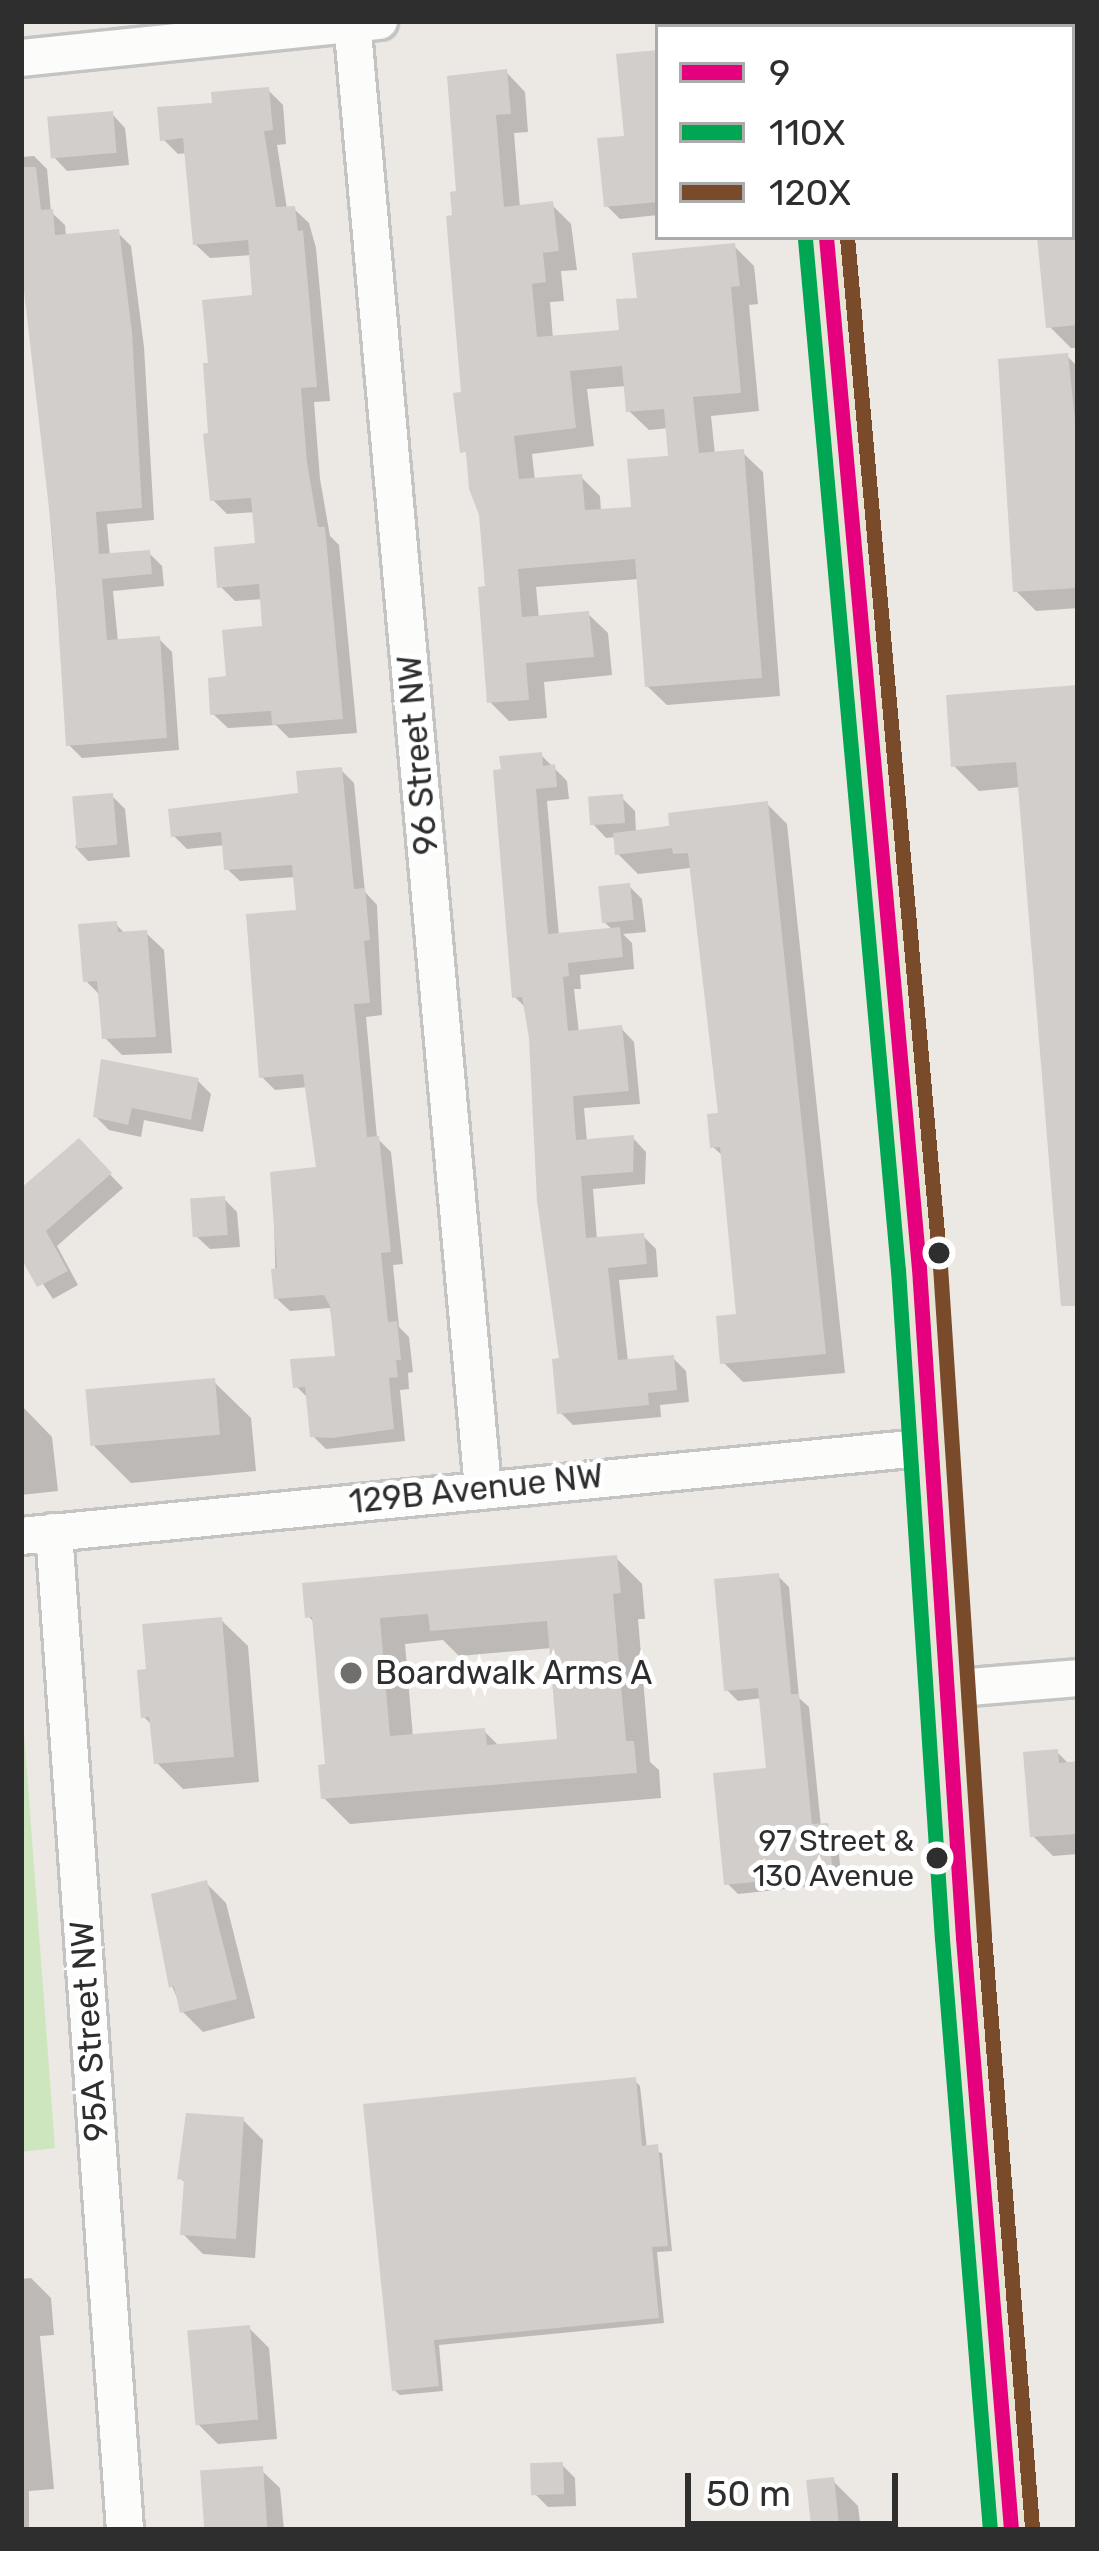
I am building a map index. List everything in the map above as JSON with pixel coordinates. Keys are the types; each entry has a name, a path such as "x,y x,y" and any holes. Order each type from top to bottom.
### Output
{"main road":[{"path":"826,240 922,1334 1011,2530"}],"street":[{"path":"21,58 361,22"},
{"name":"96 Street NW","path":"361,22 483,1489"},
{"name":"129B Avenue NW","path":"38,1534 931,1447"},
{"name":"95A Street NW","path":"38,1534 125,2530"},
{"path":"945,1689 1078,1678"}],"green space":[{"path":"21,1692 55,2148 21,2152"}],"building":[{"path":"655,50 655,202 604,207 597,138 624,136 616,54"},
{"path":"507,69 511,114 496,115 504,207 553,201 559,251 543,253 546,282 532,284 537,337 619,330 616,299 637,298 632,253 735,243 740,286 731,287 741,393 693,397 699,453 744,449 762,678 645,687 635,559 518,569 522,617 589,611 594,657 526,663 529,700 487,703 478,587 485,586 479,515 469,489 466,452 460,453 453,393 461,392 446,216 452,215 450,192 456,191 447,76","holes":["622,366 626,412 664,409 668,456 627,459 631,507 585,510 582,474 519,479 514,436 576,428 570,371"]},
{"path":"269,87 273,130 264,131 276,207 295,206 298,231 303,230 317,387 301,388 307,462 318,527 325,527 343,719 272,725 271,711 210,715 208,678 226,676 222,630 262,626 259,584 217,588 214,547 255,543 251,498 210,501 203,434 208,433 203,363 208,363 202,300 252,295 248,240 193,245 183,138 160,141 157,107 212,103 211,92"},
{"path":"113,111 117,153 51,159 47,117"},
{"path":"21,167 36,167 41,210 53,209 55,235 119,229 132,332 142,508 96,512 99,554 150,550 152,574 102,579 107,640 160,636 167,738 66,746 53,543 21,265"},
{"path":"1078,237 1078,325 1046,328 1037,240"},
{"path":"1068,353 1078,449 1078,588 1013,592 998,359"},
{"path":"1078,685 1078,1306 1061,1306 1016,762 951,767 946,695"},
{"path":"542,752 543,766 555,764 557,787 536,789 548,934 620,927 623,957 568,963 569,976 563,977 568,1031 622,1025 629,1091 573,1096 576,1140 634,1135 633,1172 581,1176 586,1238 644,1233 647,1264 608,1268 618,1360 674,1355 677,1390 648,1393 649,1405 557,1414 552,1359 559,1358 537,1201 529,1038 522,997 512,998 493,770 501,769 499,756"},
{"path":"342,767 354,889 365,888 370,940 364,941 370,1003 354,1004 367,1137 379,1136 391,1252 381,1253 388,1322 397,1321 401,1360 396,1360 398,1377 389,1378 394,1429 332,1438 310,1437 305,1387 293,1388 290,1359 335,1356 330,1306 324,1295 274,1299 271,1269 277,1268 270,1172 316,1167 303,1074 259,1078 246,914 296,910 292,865 224,870 221,832 171,837 168,809 298,793 296,771"},
{"path":"113,793 118,845 77,848 72,797"},
{"path":"623,794 625,823 590,825 588,796"},
{"path":"768,801 826,1354 720,1364 716,1316 736,1314 720,1147 710,1148 707,1114 718,1113 688,853 673,854 672,848 615,855 613,833 669,826 668,813"},
{"path":"630,883 634,920 602,923 598,886"},
{"path":"117,921 118,932 147,930 156,1037 102,1039 97,981 83,982 78,924"},
{"path":"101,1059 199,1078 191,1120 132,1108 128,1125 93,1117"},
{"path":"79,1138 112,1173 46,1231 68,1271 37,1287 21,1258 21,1188"},
{"path":"225,1196 228,1235 193,1237 190,1198"},
{"path":"215,1378 220,1435 90,1446 85,1389"},
{"path":"617,1555 621,1593 613,1594 626,1741 634,1741 637,1773 321,1799 318,1765 325,1764 312,1617 305,1618 302,1583","holes":["428,1614 430,1631 547,1621 557,1739 487,1745 485,1728 390,1736 380,1618"]},
{"path":"779,1573 791,1694 799,1694 812,1824 828,1823 833,1874 724,1885 713,1773 766,1768 758,1688 724,1691 714,1579"},
{"path":"222,1617 234,1757 154,1764 149,1717 141,1718 137,1670 146,1669 142,1624"},
{"path":"1058,1749 1059,1763 1078,1761 1078,1834 1030,1837 1023,1752"},
{"path":"207,1880 237,1999 180,2013 174,1986 169,1988 151,1894"},
{"path":"636,2077 642,2146 658,2144 668,2246 652,2247 659,2318 434,2340 439,2386 392,2391 363,2104"},
{"path":"186,2113 244,2117 236,2239 180,2235 184,2180 177,2179"},
{"path":"250,2325 258,2420 196,2425 187,2330"},
{"path":"563,2462 564,2494 531,2495 530,2463"},
{"path":"263,2466 267,2530 204,2530 200,2470"},
{"path":"834,2477 840,2530 811,2530 806,2480"}],"transit line":[{"name":"110X","path":"805,240 898,1270 942,1939 990,2530"},
{"name":"9","path":"826,240 919,1268 963,1938 1011,2530"},
{"name":"120X","path":"847,240 940,1266 984,1936 1032,2528"}],"place":[{"name":"Boardwalk Arms A","path":"351,1673"},
{"name":"97 Street & 130 Avenue","path":"937,1858"}]}
